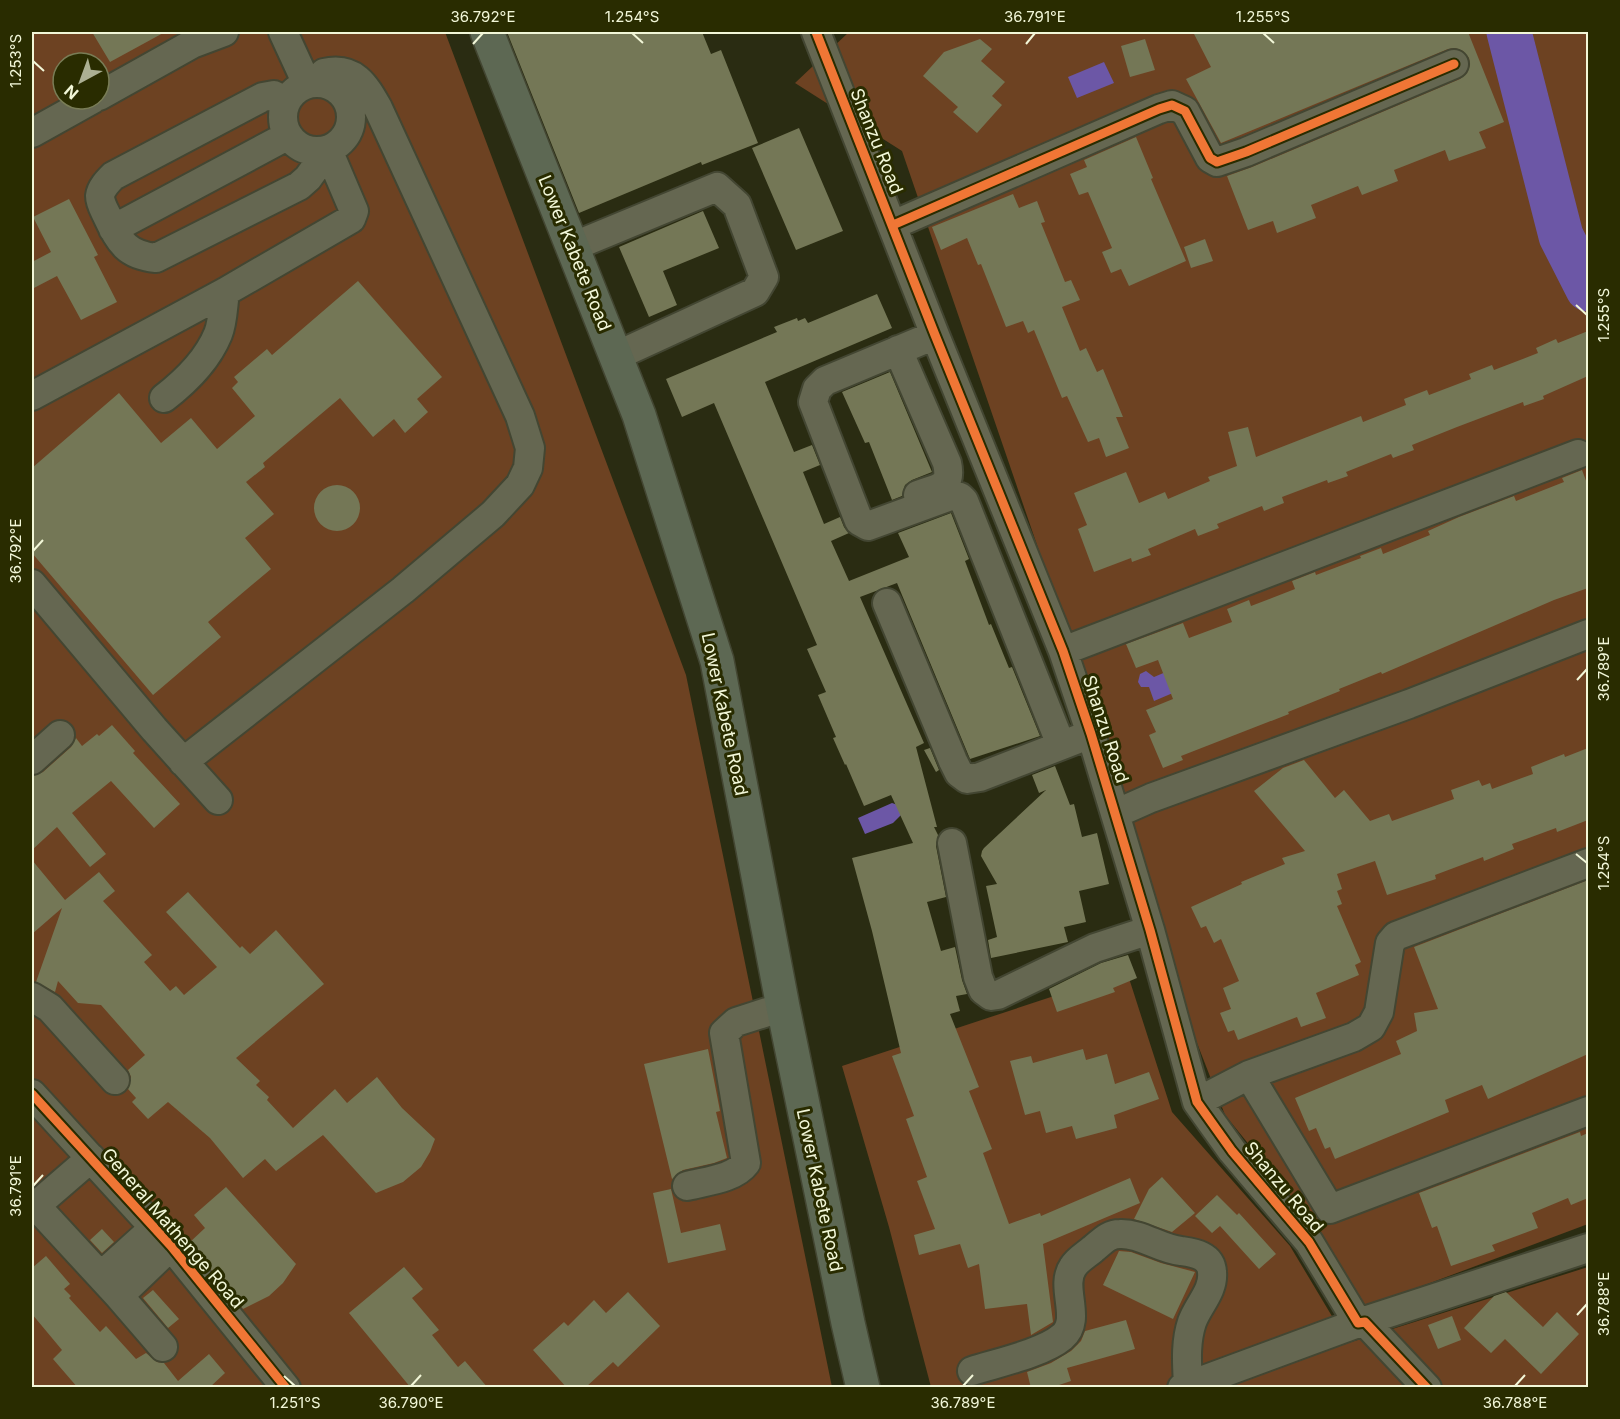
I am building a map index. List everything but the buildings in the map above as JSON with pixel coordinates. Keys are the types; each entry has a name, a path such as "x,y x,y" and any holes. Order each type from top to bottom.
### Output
{"main road":[{"name":"Lower Kabete Road","path":"488,32 639,415 717,661 783,1007 863,1388"}],"street":[{"path":"111,88 189,38 224,32"},
{"path":"283,32 314,84"},
{"name":"Shanzu Road","path":"816,32 934,335 1063,651 1091,734 1150,930 1197,1102 1232,1151 1309,1242 1358,1323 1365,1322 1427,1388"},
{"path":"893,225 1172,105 1185,111 1210,158 1217,162 1246,152 1454,64"},
{"path":"183,762 403,590 493,514 520,485 528,468 530,448 520,416 378,108 366,88 346,73 334,70 324,73 314,84 291,94 286,102 283,125 287,136 295,145 317,152 339,145 346,136 351,126 352,114 349,103 342,93 332,86 314,84"},
{"path":"286,102 274,95 263,97 113,176 100,195 102,205 120,243 139,256 156,258 299,186 308,178 328,150"},
{"path":"35,124 65,111"},
{"path":"113,229 287,136"},
{"path":"32,396 225,292 351,219 354,211 328,150"},
{"path":"572,247 717,187 737,205 764,277 755,292 616,356"},
{"path":"164,398 184,382 208,351 219,332 225,292"},
{"path":"934,335 825,381 817,388 813,402 859,521 868,526 953,495 964,501 1061,745"},
{"path":"883,520 883,512 887,508 943,485 949,480 950,475 898,350"},
{"path":"1063,651 1578,454"},
{"path":"32,584 218,800"},
{"path":"887,603 953,761 959,773 967,779 980,777 1091,734"},
{"path":"1115,814 1151,798 1409,704 1588,634"},
{"path":"32,760 60,735"},
{"path":"952,843 978,977 983,990 990,996 998,995 1095,948 1150,930"},
{"path":"1197,1102 1250,1075 1354,1037 1371,1027 1379,1012 1390,943 1396,936 1588,863"},
{"path":"32,997 50,1008 116,1080"},
{"path":"687,1186 733,1174 741,1170 746,1163 724,1033 736,1022 783,1007"},
{"path":"1250,1075 1330,1209"},
{"name":"General Mathenge Road","path":"32,1094 162,1237 286,1388"},
{"path":"1298,1229 1330,1209 1588,1111"},
{"path":"90,1158 34,1207 110,1286 163,1347"},
{"path":"972,1371 1051,1345 1065,1335 1070,1324 1071,1305 1068,1279 1072,1268 1106,1238 1116,1234 1127,1234 1173,1251 1196,1253 1207,1259 1212,1271 1208,1293 1192,1321 1187,1350 1185,1387 1358,1323 1588,1248"},
{"path":"110,1286 162,1237"}],"shaded area":[{"path":"32,32 445,32 686,675 832,1387 32,1387"},
{"path":"849,32 1588,32 1588,1224 1366,1307 1310,1220 1225,1115 1190,1025 1061,615 902,151 795,83"},
{"path":"1104,62 1114,83 1077,98 1068,77"},
{"path":"1187,663 1194,684 1154,701 1149,687 1141,687 1138,682 1140,674 1146,671 1154,677"},
{"path":"892,803 898,805 901,815 893,823 865,834 858,818"},
{"path":"1127,972 1172,1112 1290,1246 1348,1343 1588,1267 1588,1387 931,1387 889,1227 842,1066"}],"waterway":[{"path":"1509,32 1561,236 1588,289"}],"cycle path":[{"path":"816,32 1063,651 1091,734 1150,930 1197,1102 1232,1151 1309,1242 1358,1323 1365,1322 1427,1388"},
{"path":"893,225 1172,105 1185,111 1210,158 1217,162 1246,152 1454,64"},
{"path":"32,1094 171,1246 286,1388"}]}
